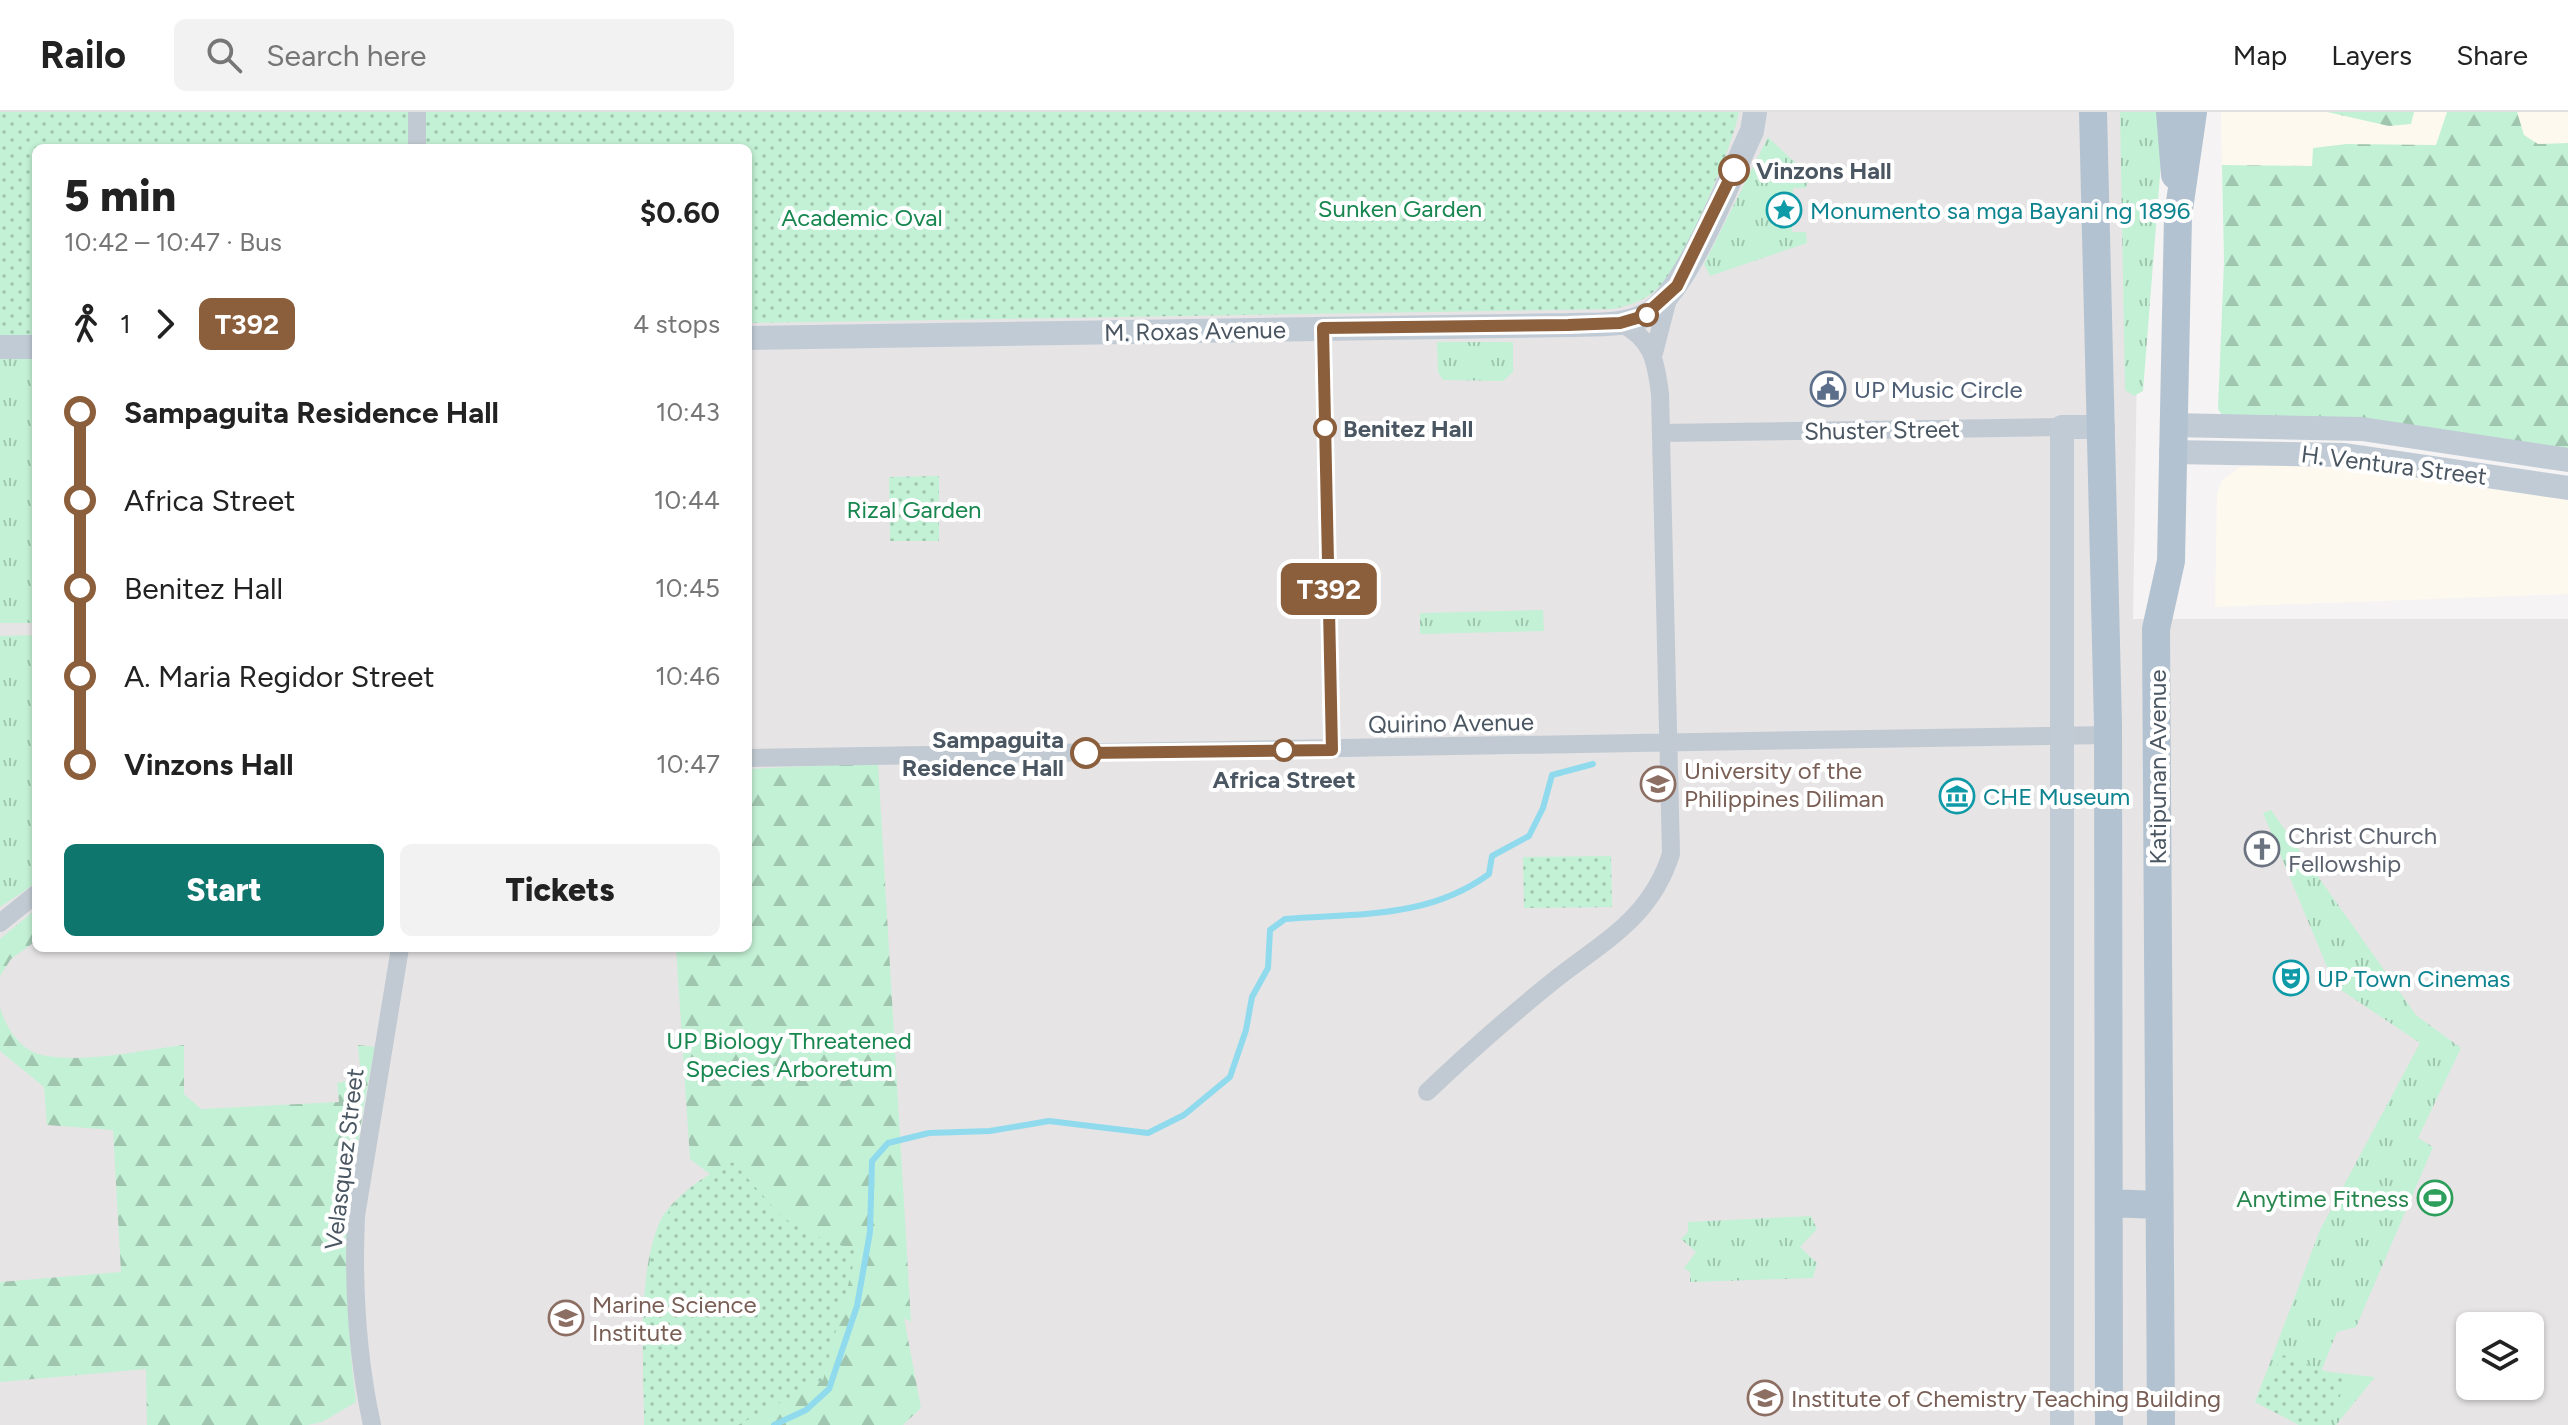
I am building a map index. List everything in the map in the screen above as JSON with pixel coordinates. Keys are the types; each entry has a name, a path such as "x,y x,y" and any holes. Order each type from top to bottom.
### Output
{"main road":[{"name":"Katipunan Avenue","path":"2093,112 2103,427 2108,735 2109,1425"},
{"path":"2170,112 2179,207"},
{"name":"Katipunan Avenue","path":"2161,1425 2156,629 2171,561 2179,207 2193,112"},
{"path":"2109,1209 2158,1210"}],"street":[{"path":"417,112 417,144"},
{"name":"M. Roxas Avenue","path":"752,338 1620,323 1644,316 1669,295 1741,155 1752,131 1755,112"},
{"path":"1427,1092 1513,1015 1632,923 1656,889 1671,854 1662,433 1654,353 1669,295"},
{"path":"1620,323 1643,338 1654,353"},
{"path":"1323,328 1332,750"},
{"path":"0,347 32,347"},
{"path":"2062,427 2062,1425"},
{"name":"Shuster Street","path":"1662,433 2103,427"},
{"name":"H. Ventura Street","path":"2172,438 2362,429 2568,460"},
{"name":"H. Ventura Street","path":"2172,438 2345,455 2568,488"},
{"name":"Quirino Avenue","path":"752,758 2108,735"},
{"path":"0,923 32,897"},
{"name":"Velasquez Street","path":"372,1425 359,1351 354,1258 356,1216 399,952"}],"shaded area":[{"name":"University of the Philippines Diliman","path":"0,112 2141,112 2133,619 2568,619 2568,1425 0,1425"},
{"path":"2221,112 2568,112 2568,200 2224,262"},
{"path":"2323,466 2568,497 2568,594 2215,607 2217,494 2222,480 2240,467"}],"green space":[{"name":"Academic Oval","path":"0,112 1739,112 1705,206 1667,277 1646,297 1612,309 752,323 752,144 32,144 32,335 0,335"},
{"path":"2120,112 2158,112 2161,162 2143,391 2134,396 2125,390"},
{"path":"2327,112 2414,112 2411,124 2389,126"},
{"path":"2447,112 2517,112 2524,135 2538,144 2568,143 2568,451 2225,420 2218,409 2224,262 2222,165 2312,166 2313,148 2347,144 2436,145"},
{"path":"1768,137 1809,176 1806,188 1793,188 1792,232 1806,232 1807,243 1710,276 1704,264"},
{"path":"1437,342 1513,342 1513,372 1503,381 1443,380 1438,372"},
{"path":"0,359 32,359 32,623 0,623"},
{"name":"Rizal Garden","path":"939,476 939,541 890,541 889,477"},
{"path":"1543,610 1544,631 1420,634 1420,613"},
{"path":"32,635 32,886 0,907 0,636"},
{"name":"UP Biology Threatened Species Arboretum","path":"878,763 911,1322 904,1318 921,1408 903,1425 644,1425 644,1298 651,1248 667,1210 688,1190 711,1175 690,1159 676,952 752,952 752,769"},
{"path":"2271,810 2416,1015 2461,1048 2418,1138 2433,1147 2356,1327 2337,1332 2321,1371 2375,1377 2336,1425 2301,1425 2255,1402 2320,1230 2420,1043 2335,986 2263,813"},
{"path":"1611,856 1612,907 1524,908 1523,857"},
{"path":"32,912 32,944 11,959 0,976 0,939"},
{"path":"0,1006 5,1022 21,1043 42,1055 94,1057 184,1045 184,1094 201,1109 339,1102 337,1083 361,1078 358,1045 375,1047 359,1136 350,1224 349,1312 356,1402 322,1422 307,1425 147,1425 146,1369 0,1382 0,1282 121,1272 113,1130 47,1125 44,1087 0,1051"},
{"path":"733,1162 783,1218 823,1239 857,1251 823,1380 738,1425 644,1425 645,1298 649,1265 658,1235 671,1208 691,1187"},
{"path":"1811,1216 1817,1229 1800,1247 1817,1263 1813,1278 1690,1282 1690,1272 1684,1268 1696,1252 1681,1239 1688,1232 1688,1222"},
{"path":"2283,1355 2348,1380 2326,1425 2299,1425 2255,1402"}],"waterway":[{"path":"774,1425 806,1410 829,1389 857,1306 870,1232 872,1161 888,1143 929,1133 990,1131 1049,1121 1148,1133 1184,1115 1230,1077 1246,1030 1252,997 1268,968 1270,930 1285,919 1391,911 1442,899 1466,889 1489,874 1492,856 1529,836 1543,808 1552,775 1593,764"}],"bus line":[{"name":"T392","path":"1086,753 1332,750 1323,328 1568,325 1620,323 1644,316 1655,310 1677,286 1734,170"}],"place":[{"name":"Vinzons Hall","path":"1734,170"},
{"name":"Monumento sa mga Bayani ng 1896","path":"1784,210"},
{"name":"UP Music Circle","path":"1828,389"},
{"name":"Benitez Hall","path":"1325,428"},
{"name":"Africa Street","path":"1284,750"},
{"name":"Sampaguita Residence Hall","path":"1086,753"},
{"name":"University of the Philippines Diliman","path":"1658,784"},
{"name":"CHE Museum","path":"1957,796"},
{"name":"Christ Church Fellowship","path":"2262,849"},
{"name":"UP Town Cinemas","path":"2291,978"},
{"name":"Anytime Fitness","path":"2435,1198"},
{"name":"Marine Science Institute","path":"566,1318"},
{"name":"Institute of Chemistry Teaching Building","path":"1765,1398"}],"park label":[{"name":"Sunken Garden","path":"1400,208"}]}
